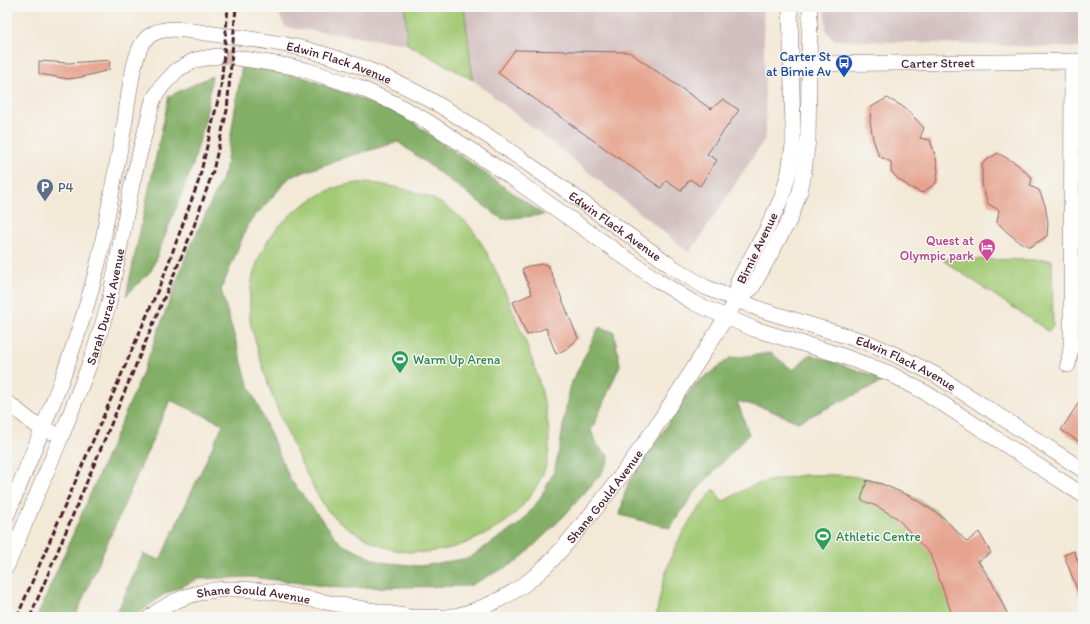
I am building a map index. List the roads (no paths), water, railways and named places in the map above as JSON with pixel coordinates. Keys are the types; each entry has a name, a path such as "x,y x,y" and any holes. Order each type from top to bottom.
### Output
{"street":[{"name":"Birnie Avenue","path":"789,199 789,172 793,145 790,7"},
{"name":"Birnie Avenue","path":"737,300 738,281 766,230 803,178 808,152 810,7"},
{"name":"Edwin Flack Avenue","path":"141,45 149,36 155,33 163,30 178,29 275,43 334,57 401,84 434,101 488,136 674,268 705,287 798,322 869,343 894,354 936,375 1083,470"},
{"name":"Sarah Durack Avenue","path":"7,516 76,343 98,262 131,83 141,45"},
{"name":"Sarah Durack Avenue","path":"7,566 62,435 93,355 109,303 132,184 153,100 172,74 187,63 200,58 218,56"},
{"path":"328,77 334,57"},
{"name":"Edwin Flack Avenue","path":"238,58 288,66 328,77 394,103 427,121 508,175 657,280 694,303 754,329 837,354 889,373 926,393 1083,496"},
{"name":"Carter Street","path":"792,64 1078,61"},
{"path":"1068,365 1071,348 1078,61"},
{"name":"Shane Gould Avenue","path":"414,617 448,616 470,612 491,604 522,586 556,556 602,502 632,463 667,411 737,300"},
{"path":"7,402 42,430 62,435"},
{"name":"Shane Gould Avenue","path":"150,617 158,611 180,600 204,592 228,588 252,588 409,617"}],"tunnel":[{"path":"218,56 238,58"}],"railway":[{"path":"17,617 163,278 199,180 221,87 228,7"},
{"path":"30,617 193,229 213,171 227,110 236,7"}],"place":[{"name":"Carter St at Birnie Av","path":"844,78"},
{"name":"P4","path":"45,202"},
{"name":"Quest at Olympic park","path":"987,262"},
{"name":"Warm Up Arena","path":"400,374"},
{"name":"Athletic Centre","path":"823,551"}]}
